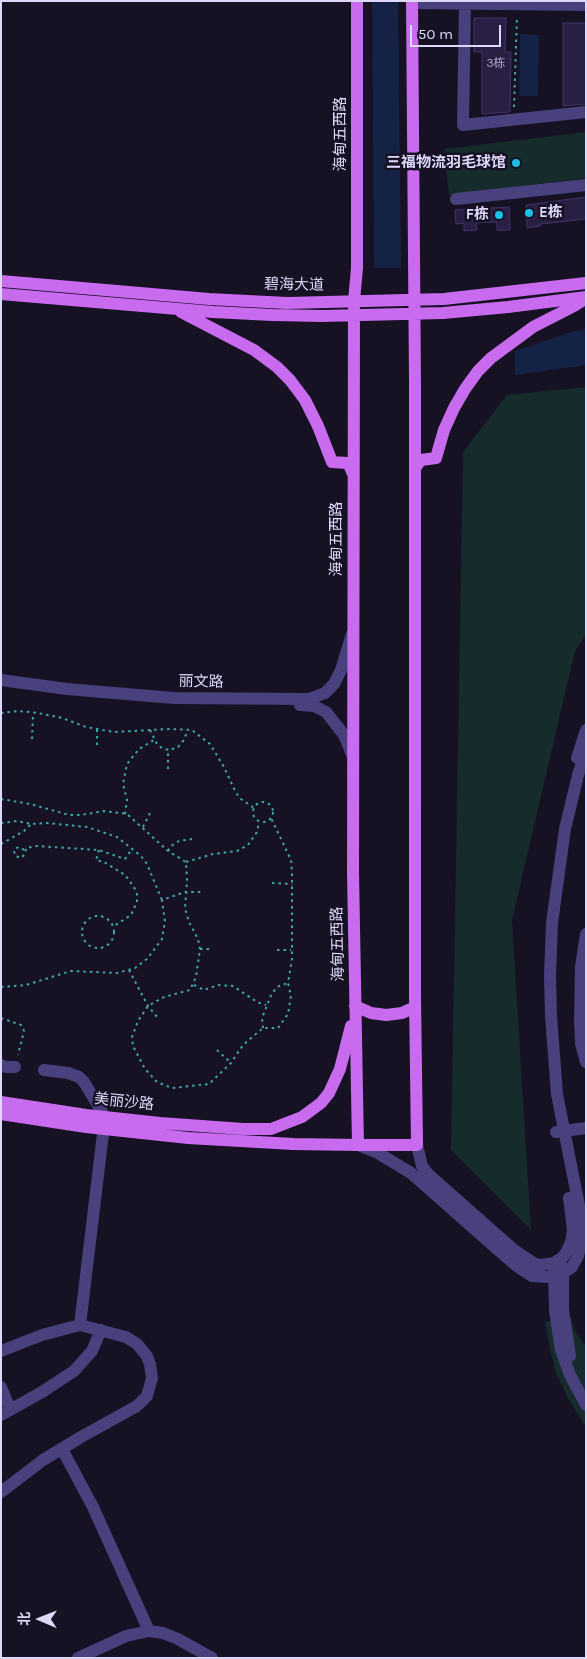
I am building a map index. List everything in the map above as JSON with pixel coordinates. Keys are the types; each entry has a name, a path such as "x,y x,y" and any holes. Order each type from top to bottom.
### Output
{"main road":[{"name":"海甸五西路","path":"357,1 357,268 354,301 353,478 355,1009 358,1145"},
{"path":"243,1135 293,1144 417,1145 412,2"},
{"name":"碧海大道","path":"1,281 209,299 287,303 465,297 586,283"},
{"name":"碧海大道","path":"1,294 272,315 414,314 508,307 586,298"},
{"path":"415,468 421,460 436,458 444,430 454,408 465,389 491,358 533,327 586,298"},
{"path":"176,309 254,350 290,380 304,400 318,426 332,462 348,464 352,470 353,478"},
{"path":"243,1135 271,1129 302,1117 321,1103 335,1082 355,1009 386,1015 402,1013 415,1007"},
{"name":"美丽沙路","path":"1,1102 104,1123"},
{"name":"美丽沙路","path":"1,1114 243,1135"}],"street":[{"path":"412,2 586,5"},
{"path":"465,4 464,125 586,112"},
{"path":"456,199 586,185"},
{"name":"丽文路","path":"1,680 174,698 309,699 325,693 334,684 341,670 354,626"},
{"name":"丽文路","path":"1,685 134,700 314,706 326,712 338,725 354,759"},
{"path":"586,730 568,791 556,844 545,934 544,980 544,1015 548,1061 560,1131 572,1230 571,1242 559,1260 555,1311 561,1350 570,1375 586,1405"},
{"path":"358,1145 378,1153 411,1172 524,1272 538,1277 559,1274 572,1267 578,1256 582,1230 578,1202 560,1131 550,1016 552,923 565,829 586,751"},
{"path":"586,934 581,967 580,1019 581,1044 586,1062"},
{"path":"1,1065 15,1067"},
{"path":"44,1070 68,1073 80,1077 104,1123 80,1324"},
{"path":"560,1131 586,1128"},
{"path":"417,1145 422,1166 428,1174 514,1250 534,1264 542,1265 559,1260"},
{"path":"559,1274 571,1362 586,1393"},
{"path":"1,1351 42,1335 80,1324 126,1337 142,1349 147,1356 152,1372 150,1388 144,1400 134,1409 106,1422 62,1448 1,1492"},
{"path":"1,1387 6,1412 74,1371 92,1351 101,1330"},
{"path":"62,1448 93,1507 150,1631"},
{"path":"78,1658 126,1636 150,1631 163,1633 178,1639 212,1658"}],"path":[{"path":"514,119 517,4"},
{"path":"511,62 516,62"},
{"path":"1,713 33,712 54,716 97,729 121,732 188,729 198,734 210,744 224,767 236,793 254,808"},
{"path":"32,739 33,712"},
{"path":"97,729 97,745"},
{"path":"150,730 154,740 163,749 168,749 178,747 184,740 188,729"},
{"path":"125,814 127,800 123,784 126,764 139,749 154,740"},
{"path":"168,749 168,769"},
{"path":"1,799 30,804 68,815 104,811 125,814 143,827 168,851 186,862 213,854 237,851 248,845 257,832 259,822"},
{"path":"186,862 185,908 189,922 198,939 200,949 198,969 190,990 164,997 148,1006 134,1029 133,1046 145,1069 157,1082 172,1088 209,1084 231,1063 243,1045 263,1028 278,1028 284,1022 290,1008 291,988 288,983 292,959 293,884 291,860 272,818 273,812 268,803 258,803 254,808 254,817 259,822 266,823 272,818"},
{"path":"143,827 151,811"},
{"path":"1,823 16,820 30,824 47,823 87,827 117,837 147,864 162,900 165,921 162,939 147,959 135,968 117,973 71,971 26,985 1,987"},
{"path":"1,844 24,831 30,824"},
{"path":"168,851 171,846 179,841 192,839"},
{"path":"24,850 30,846 37,846 99,850 125,859 132,849"},
{"path":"20,847 24,850 25,854 21,858 14,854 16,848 20,847"},
{"path":"99,850 96,860 111,866 125,875 134,887 136,894 137,902 131,914 114,926"},
{"path":"272,883 293,884"},
{"path":"162,900 186,892 202,892"},
{"path":"96,915 107,918 114,926 112,941 103,947 98,948 88,945 82,936 86,920 96,915"},
{"path":"200,949 209,949"},
{"path":"277,950 291,950"},
{"path":"129,970 148,1006 157,1017"},
{"path":"263,1028 262,1018 272,994 279,986 288,983"},
{"path":"193,985 204,990 218,984 232,986 257,1002 266,1005"},
{"path":"1,1018 21,1025 24,1031 15,1067"},
{"path":"217,1050 231,1063"}],"green space":[{"name":"三福物流羽毛球馆","path":"586,132 586,178 449,195 444,149"},
{"path":"586,387 586,634 575,651 512,920 531,1230 451,1150 463,452 507,395"},
{"path":"571,1317 574,1329 586,1347 586,1427 569,1400 556,1373 545,1322"}],"water":[{"path":"372,1 398,1 401,268 374,268"},
{"path":"520,34 539,35 538,96 519,96"},
{"path":"586,329 586,365 515,375 515,351 574,331"}],"building":[{"path":"474,18 506,18 505,52 511,52 510,112 482,114 482,52 474,52"},
{"path":"563,23 586,23 586,104 563,106"},
{"path":"586,197 586,219 540,224 540,226 527,228 526,205"},
{"path":"509,207 510,230 497,230 497,222 476,223 477,230 464,231 464,223 456,224 455,210"}],"place":[{"name":"三福物流羽毛球馆","path":"516,163"},
{"name":"E栋","path":"529,213"},
{"name":"F栋","path":"499,215"}]}
